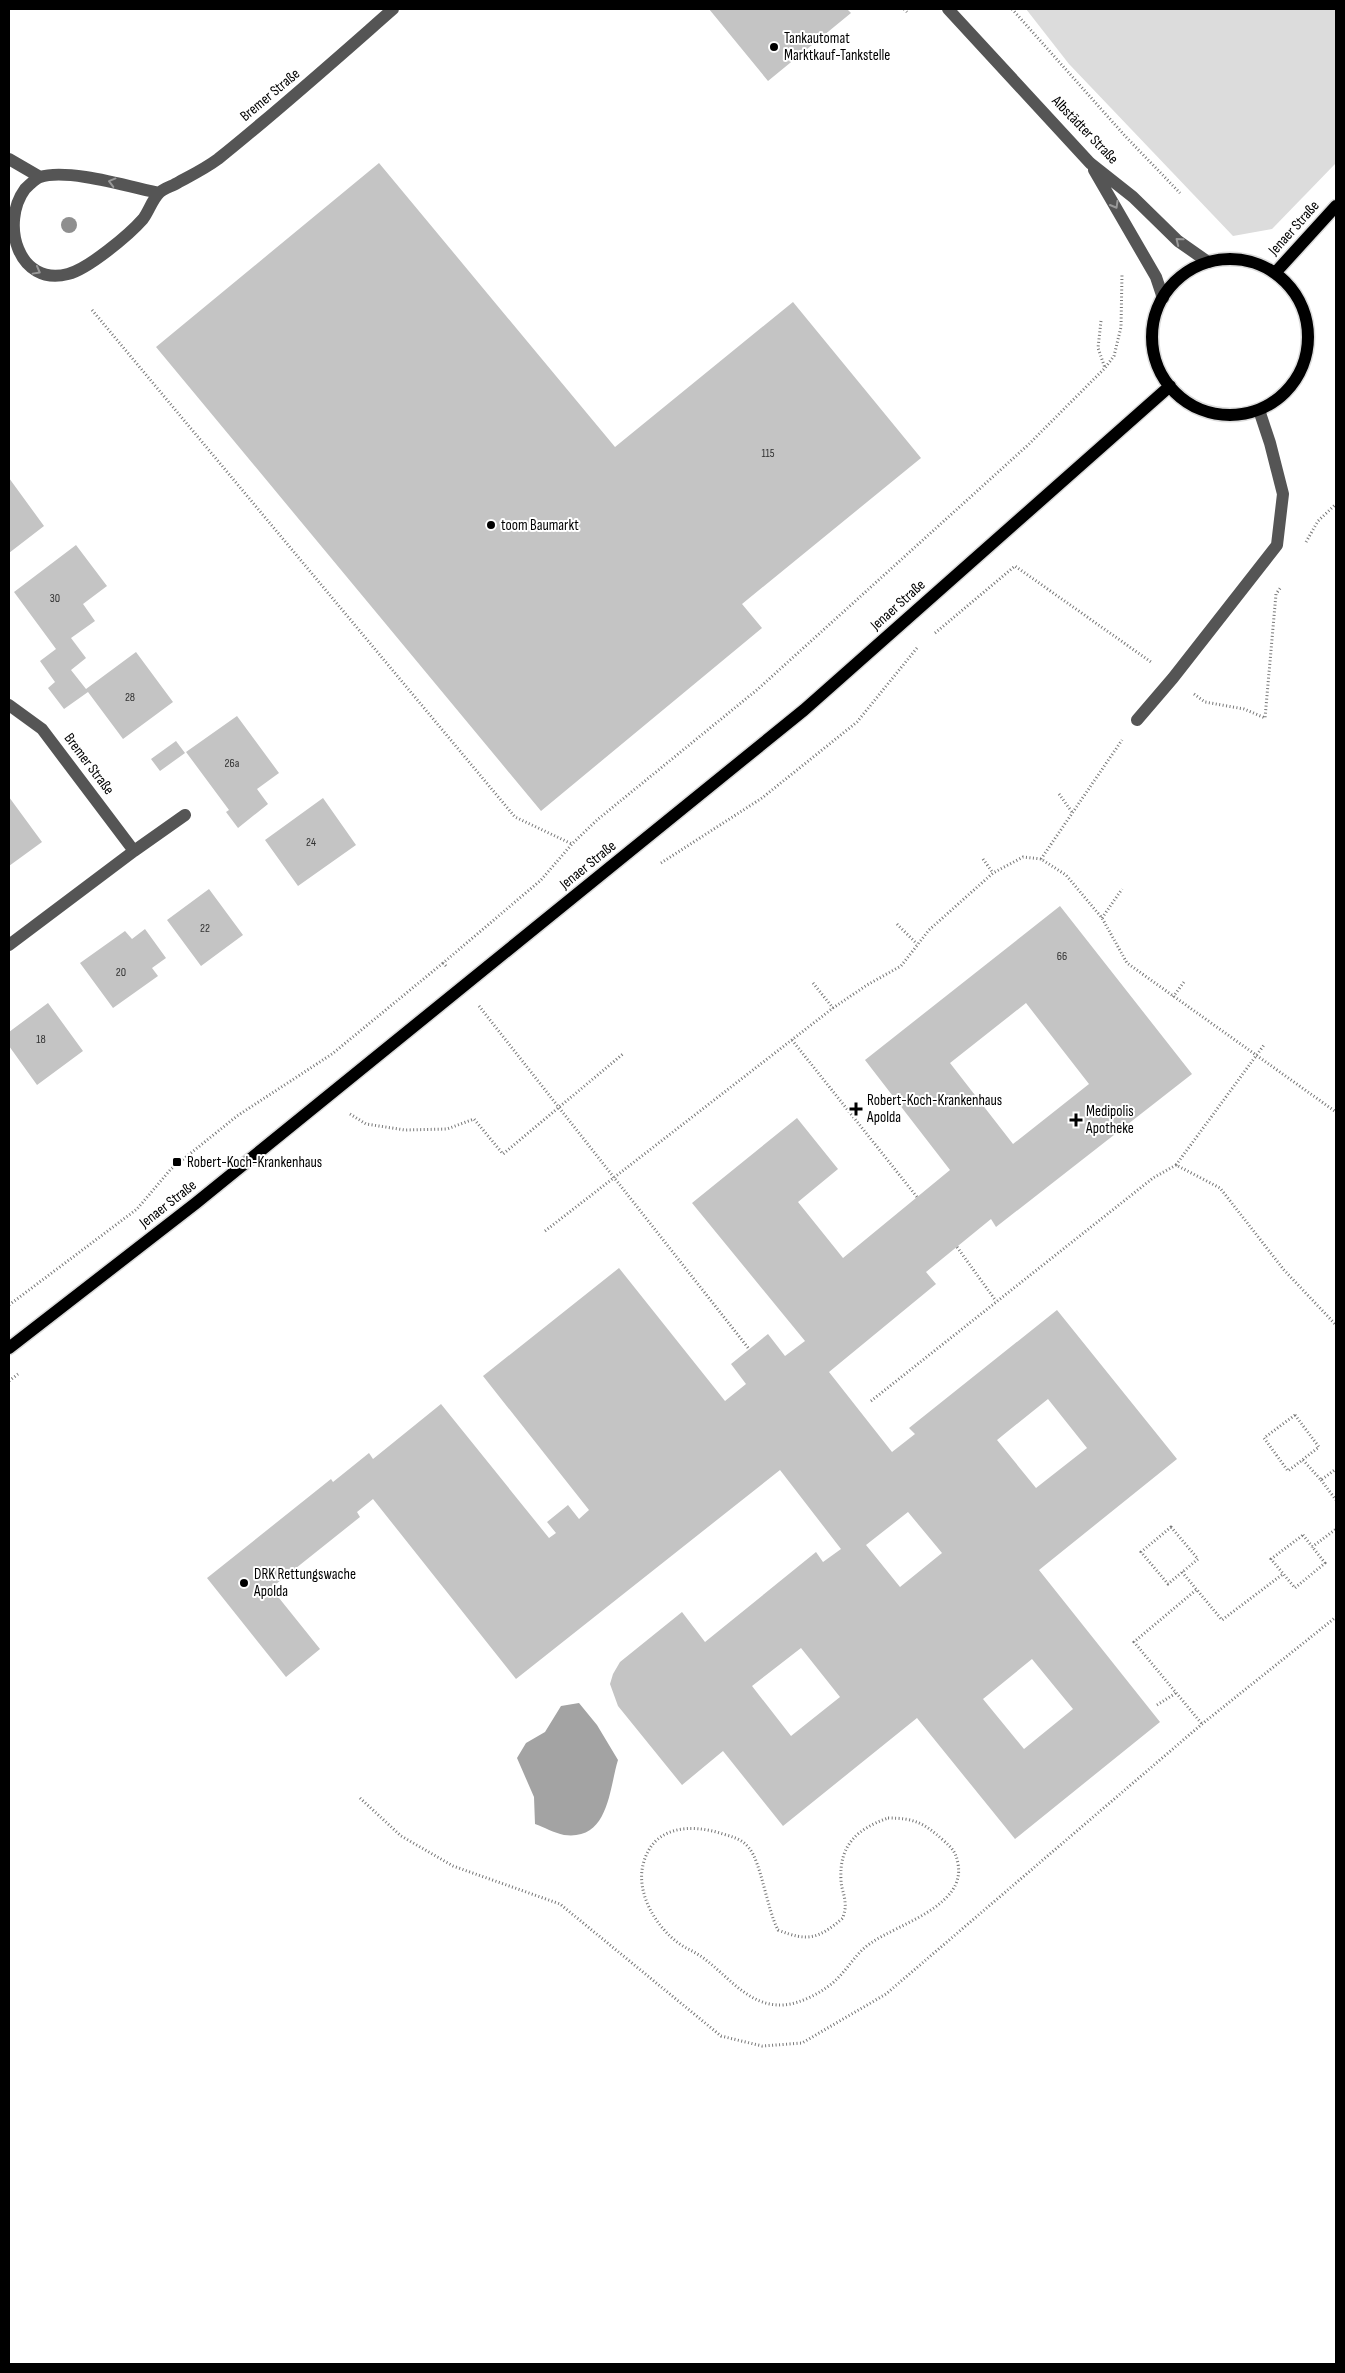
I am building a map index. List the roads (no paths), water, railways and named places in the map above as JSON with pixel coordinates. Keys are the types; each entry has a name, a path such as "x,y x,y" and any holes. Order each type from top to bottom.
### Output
{"main road":[{"name":"Jenaer Straße","path":"1275,273 1336,206"},
{"path":"1235,259 1247,261 1275,273 1291,288 1302,306 1308,327 1308,348 1302,368 1292,385 1277,400 1259,410 1240,415 1221,414 1203,410 1185,400 1170,386 1155,356 1152,338 1154,320 1163,298 1171,286 1187,272 1208,262 1235,259"},
{"name":"Jenaer Straße","path":"9,1348 196,1203 804,710 1170,386"}],"street":[{"name":"Bremer Straße","path":"40,177 18,196 9,232 20,258 33,269 45,275 61,276 76,272 99,257 143,218 159,193 215,161 311,82 393,9"},
{"name":"Albstädter Straße","path":"948,9 1090,164 1133,197 1178,241 1208,262"},
{"path":"9,159 40,177 65,175 95,178 159,193"},
{"path":"1090,164 1156,277 1163,298"},
{"path":"1137,720 1173,678 1277,545 1282,494 1270,443 1259,410"},
{"name":"Bremer Straße","path":"9,705 42,729 134,852"},
{"path":"9,945 185,815"}],"place":[{"name":"Tankautomat Marktkauf-Tankstelle","path":"774,47"},
{"name":"toom Baumarkt","path":"491,525"},
{"name":"Robert-Koch-Krankenhaus Apolda","path":"856,1109"},
{"name":"Medipolis Apotheke","path":"1076,1120"},
{"name":"Robert-Koch-Krankenhaus","path":"177,1162"},
{"name":"DRK Rettungswache Apolda","path":"244,1583"}]}
